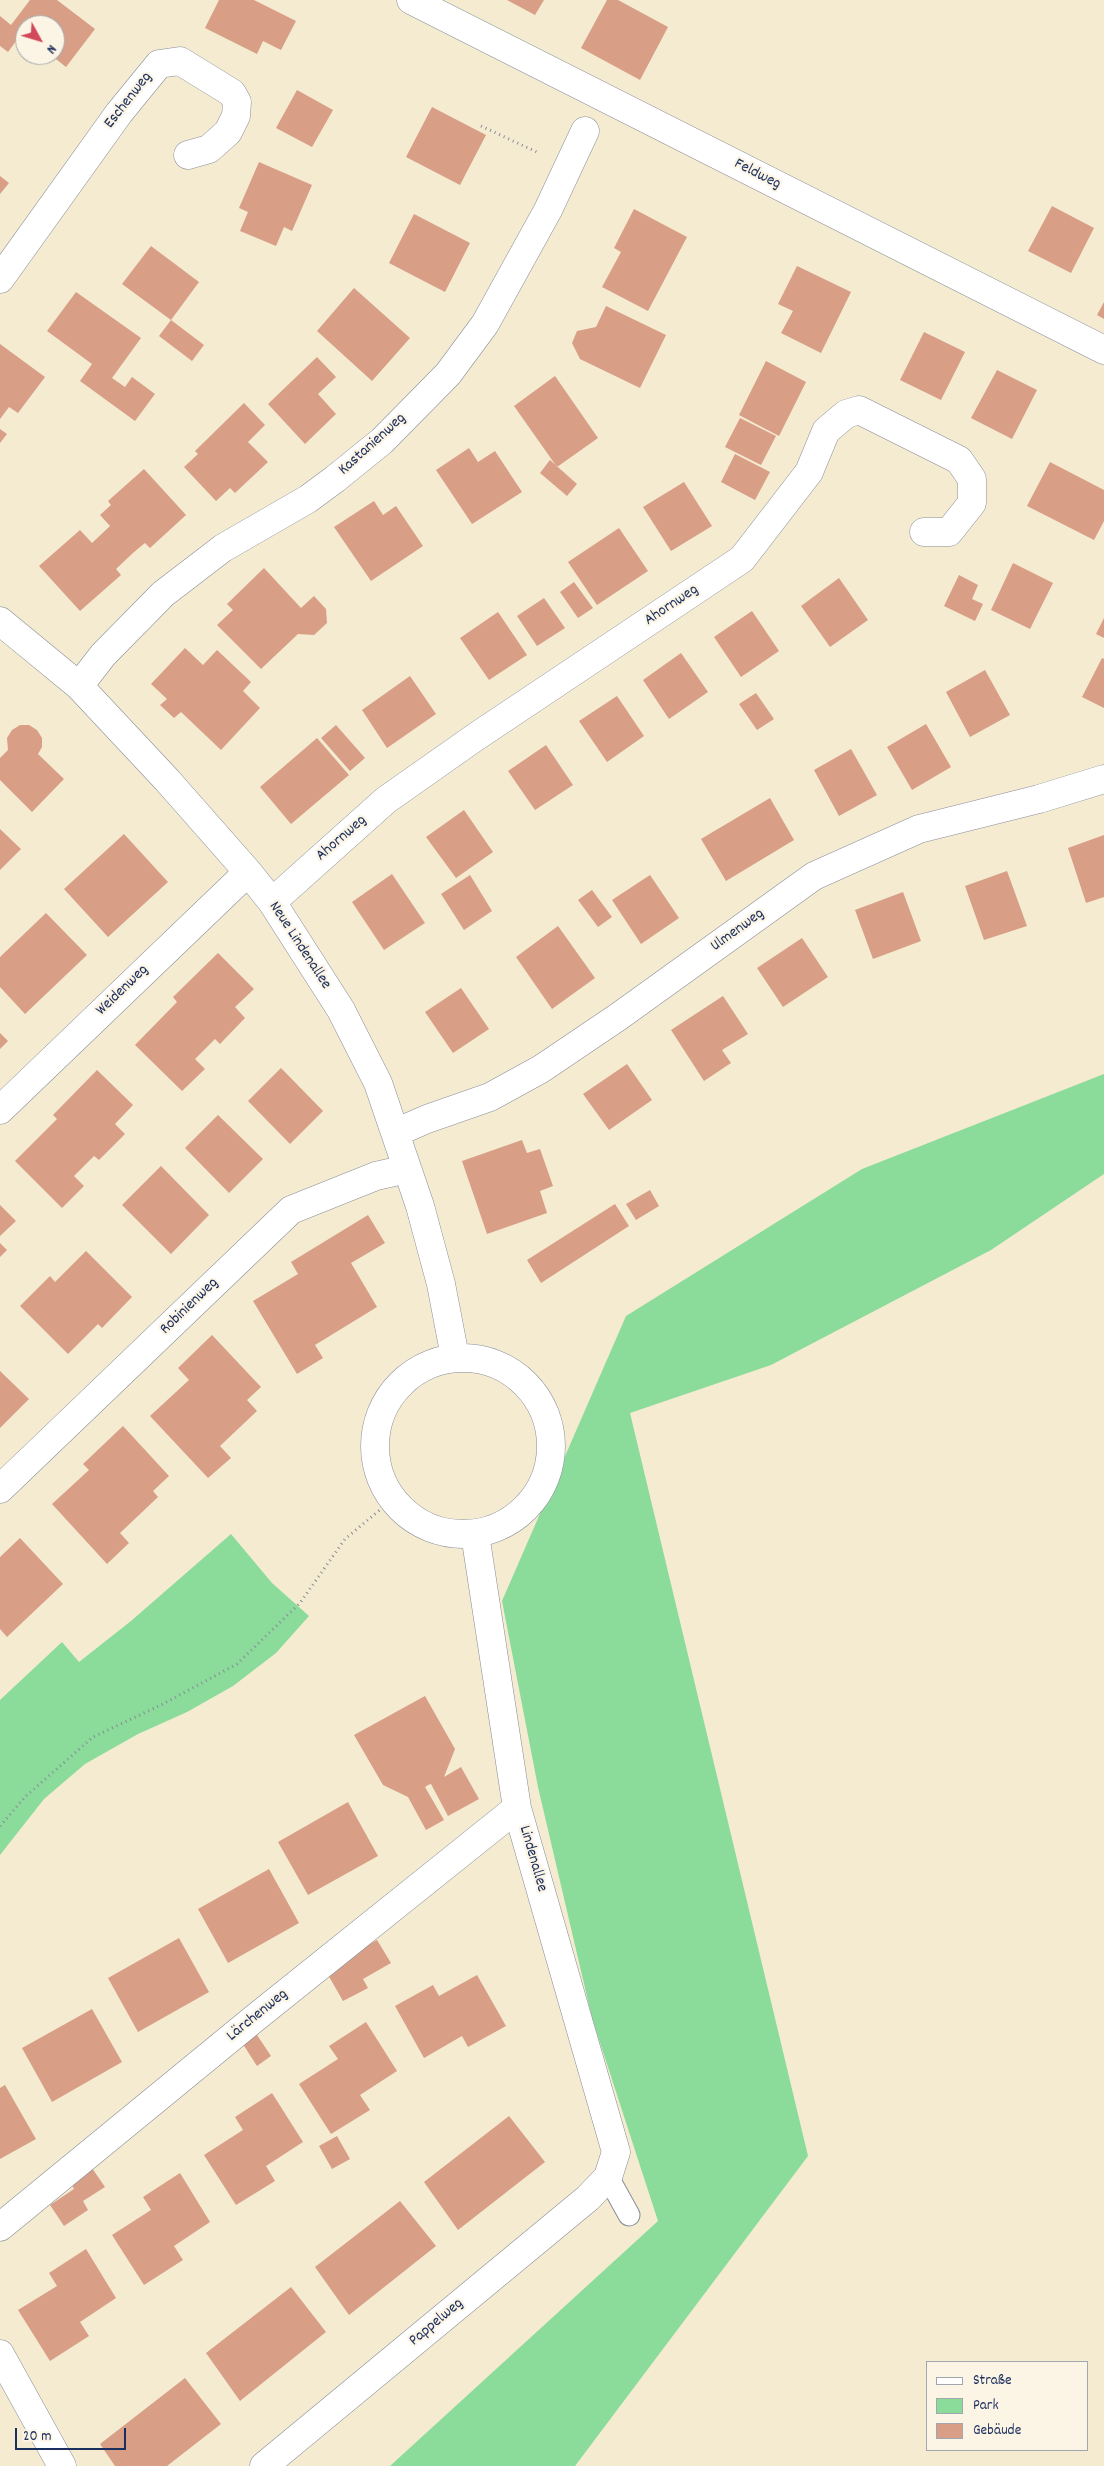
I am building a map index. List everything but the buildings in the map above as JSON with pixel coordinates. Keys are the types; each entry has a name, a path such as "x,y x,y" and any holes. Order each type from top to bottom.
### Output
{"street":[{"name":"Feldweg","path":"411,0 1104,350"},
{"name":"Eschenweg","path":"0,279 119,113 159,64 180,61 232,93 237,102 236,116 228,132 209,149 188,155"},
{"name":"Kastanienweg","path":"79,686 103,655 170,588 223,548 308,499 334,479 382,441 448,374 485,324 548,210 586,131"},
{"name":"Ahornweg","path":"272,902 386,800 477,736 742,560 809,472 826,431 846,414 859,410 960,460 972,479 972,503 949,532 924,532"},
{"name":"Neue Lindenallee","path":"0,621 79,686 167,780 248,872 272,902 341,1010 378,1083 407,1169 441,1284 455,1357"},
{"name":"Ulmenweg","path":"395,1133 427,1119 490,1098 541,1069 814,876 919,829 1039,799 1104,779"},
{"name":"Weidenweg","path":"0,1110 248,872"},
{"name":"Robinienweg","path":"0,1489 291,1210 376,1176 407,1169"},
{"path":"455,1357 482,1359 508,1369 529,1386 544,1409 552,1436 550,1463 544,1480 540,1489 524,1510 501,1526 474,1534 443,1532 415,1520 392,1499 378,1471 377,1463 375,1440 382,1410 400,1384 425,1366 455,1357"},
{"name":"Lindenallee","path":"474,1534 517,1808 616,2152 608,2178"},
{"name":"Lärchenweg","path":"0,2227 255,2018 517,1808"},
{"name":"Pappelweg","path":"264,2466 588,2198 608,2178"},
{"path":"0,2354 62,2466"}],"lane":[{"path":"608,2178 629,2215"}],"path":[{"path":"481,126 540,154"},
{"path":"0,1826 26,1796 93,1737 161,1705 237,1664 300,1603 345,1539 381,1509"}],"green space":[{"path":"1104,1074 1104,1174 991,1250 771,1365 630,1413 808,2156 575,2466 390,2466 658,2221 592,2018 538,1787 502,1601 626,1316 862,1169"},
{"path":"231,1534 272,1583 309,1616 276,1653 233,1686 187,1712 138,1734 85,1764 44,1799 0,1855 0,1700 62,1642 79,1662 131,1621"}]}
